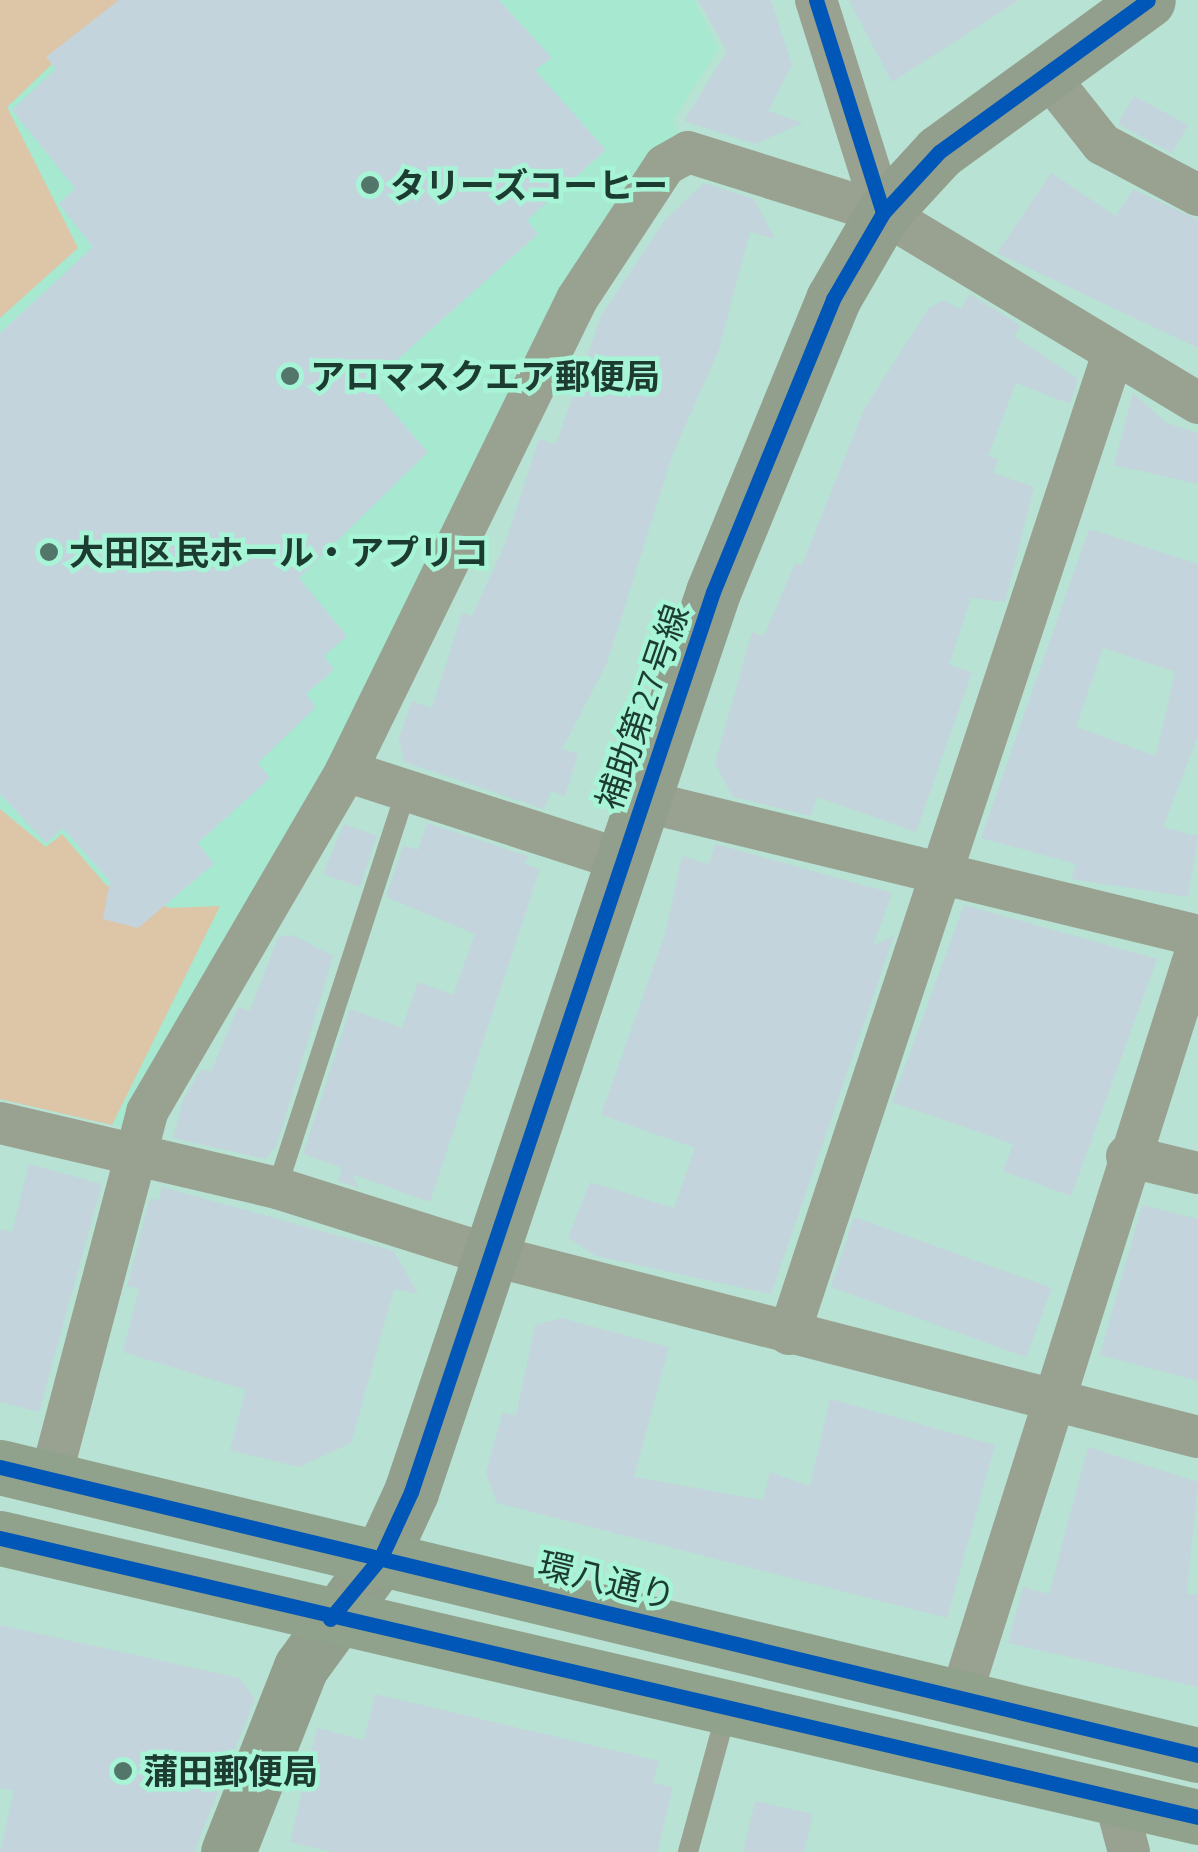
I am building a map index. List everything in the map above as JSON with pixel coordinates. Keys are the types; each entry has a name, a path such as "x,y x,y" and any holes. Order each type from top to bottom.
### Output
{"main road":[{"name":"環八通り","path":"25,1474 1198,1756"},
{"path":"0,1538 330,1619 1198,1817"}],"street":[{"path":"816,0 884,213"},
{"name":"補助第27号線","path":"228,1852 330,1619 380,1557 490,1255 621,860 748,502 833,299 884,213 939,152 1148,0"},
{"path":"1046,72 1102,144 1198,196"},
{"path":"25,1474 146,1112 346,771 577,299 665,164 688,152 884,213 1198,403"},
{"path":"789,1334 1112,354"},
{"path":"346,771 621,860"},
{"path":"643,800 1198,936"},
{"path":"960,1699 1056,1404 1127,1156 1198,945"},
{"path":"0,1123 277,1188 490,1255 1198,1438"},
{"path":"1127,1156 1198,1173"},
{"path":"1114,1796 1128,1852"}],"lane":[{"path":"277,1188 406,792"},
{"path":"688,1852 727,1708"}],"shaded area":[{"path":"0,0 694,0 719,49 673,120 685,142 133,1130 0,1099"},
{"path":"0,0 119,0 7,107 78,248 0,318"},
{"path":"0,809 46,847 62,834 106,885 170,908 220,906 112,1125 0,1099"}],"building":[{"path":"119,0 499,0 552,58 535,70 606,150 527,220 538,234 369,385 428,452 299,578 347,636 324,656 334,670 306,694 316,707 258,763 270,778 198,843 214,864 138,928 103,919 110,881 63,828 46,843 0,794 0,333 93,247 59,204 75,188 12,110 56,69 46,57"},
{"path":"698,0 771,0 792,65 768,111 803,123 755,144 684,121 727,51"},
{"path":"849,0 1019,0 892,82"},
{"path":"1134,96 1188,125 1172,153 1118,124"},
{"path":"1051,173 1116,216 1133,189 1198,220 1198,348 997,253"},
{"path":"704,183 754,199 775,239 750,232 718,352 673,453 607,663 562,749 578,754 565,796 551,791 544,809 404,762 399,738 412,701 432,708 462,613 472,616 505,544 539,439 556,444 601,316 665,220"},
{"path":"970,294 1021,326 1014,336 1078,379 1070,404 1016,383 988,456 998,460 993,473 1034,487 1005,602 971,598 949,665 972,672 916,832 817,797 811,816 733,797 715,763 752,632 764,636 795,563 802,565 864,409 929,308 944,300 960,309"},
{"path":"1133,393 1167,423 1198,433 1198,484 1114,465"},
{"path":"1089,529 1198,564 1198,736 1163,827 1198,836 1188,897 1071,879 1076,864 981,838","holes":["1103,648 1175,672 1156,756 1076,727"]},
{"path":"427,823 528,856 525,864 540,869 430,1202 352,1174 359,1188 338,1181 342,1168 303,1154 350,1009 402,1028 418,982 453,995 475,934 386,897 403,845 418,850"},
{"path":"344,824 377,836 360,887 323,874"},
{"path":"715,844 892,893 873,946 894,936 771,1294 596,1256 568,1238 590,1182 674,1208 695,1148 601,1115 665,934 682,856 709,864"},
{"path":"964,905 1157,959 1071,1196 1003,1171 1013,1144 892,1102"},
{"path":"293,935 333,956 277,1145 265,1159 173,1138 183,1100 201,1069 211,1072 238,1007 250,1011 278,937"},
{"path":"29,1164 102,1184 39,1412 0,1402 0,1229 12,1232"},
{"path":"162,1187 394,1251 418,1294 394,1289 351,1443 299,1467 230,1450 246,1390 123,1352 139,1289 127,1286 150,1198 159,1200"},
{"path":"1142,1205 1198,1219 1198,1381 1100,1355"},
{"path":"854,1217 1052,1288 1026,1357 831,1287"},
{"path":"561,1318 669,1347 634,1477 763,1500 770,1472 810,1486 830,1399 995,1445 947,1618 497,1503 486,1472 503,1412 516,1416 535,1325"},
{"path":"1088,1447 1198,1482 1187,1593 1198,1595 1198,1687 1008,1643 1023,1587 1049,1594"},
{"name":"蒲田郵便局","path":"0,1625 239,1678 255,1699 194,1852 0,1852 14,1790 0,1788"},
{"path":"375,1694 659,1761 653,1783 673,1787 657,1852 332,1852 290,1842 317,1728 364,1740"},
{"path":"755,1801 813,1814 804,1852 743,1852"}],"cycle path":[{"path":"816,0 883,213"},
{"path":"330,1619 381,1557 411,1492 713,592 833,299 883,213 939,152 1148,0"},
{"path":"0,1467 1198,1755"},
{"path":"0,1538 1198,1817"}],"place":[{"name":"タリーズコーヒー","path":"370,185"},
{"name":"アロマスクエア郵便局","path":"290,376"},
{"name":"大田区民ホール・アプリコ","path":"49,552"},
{"name":"蒲田郵便局","path":"123,1771"}]}
